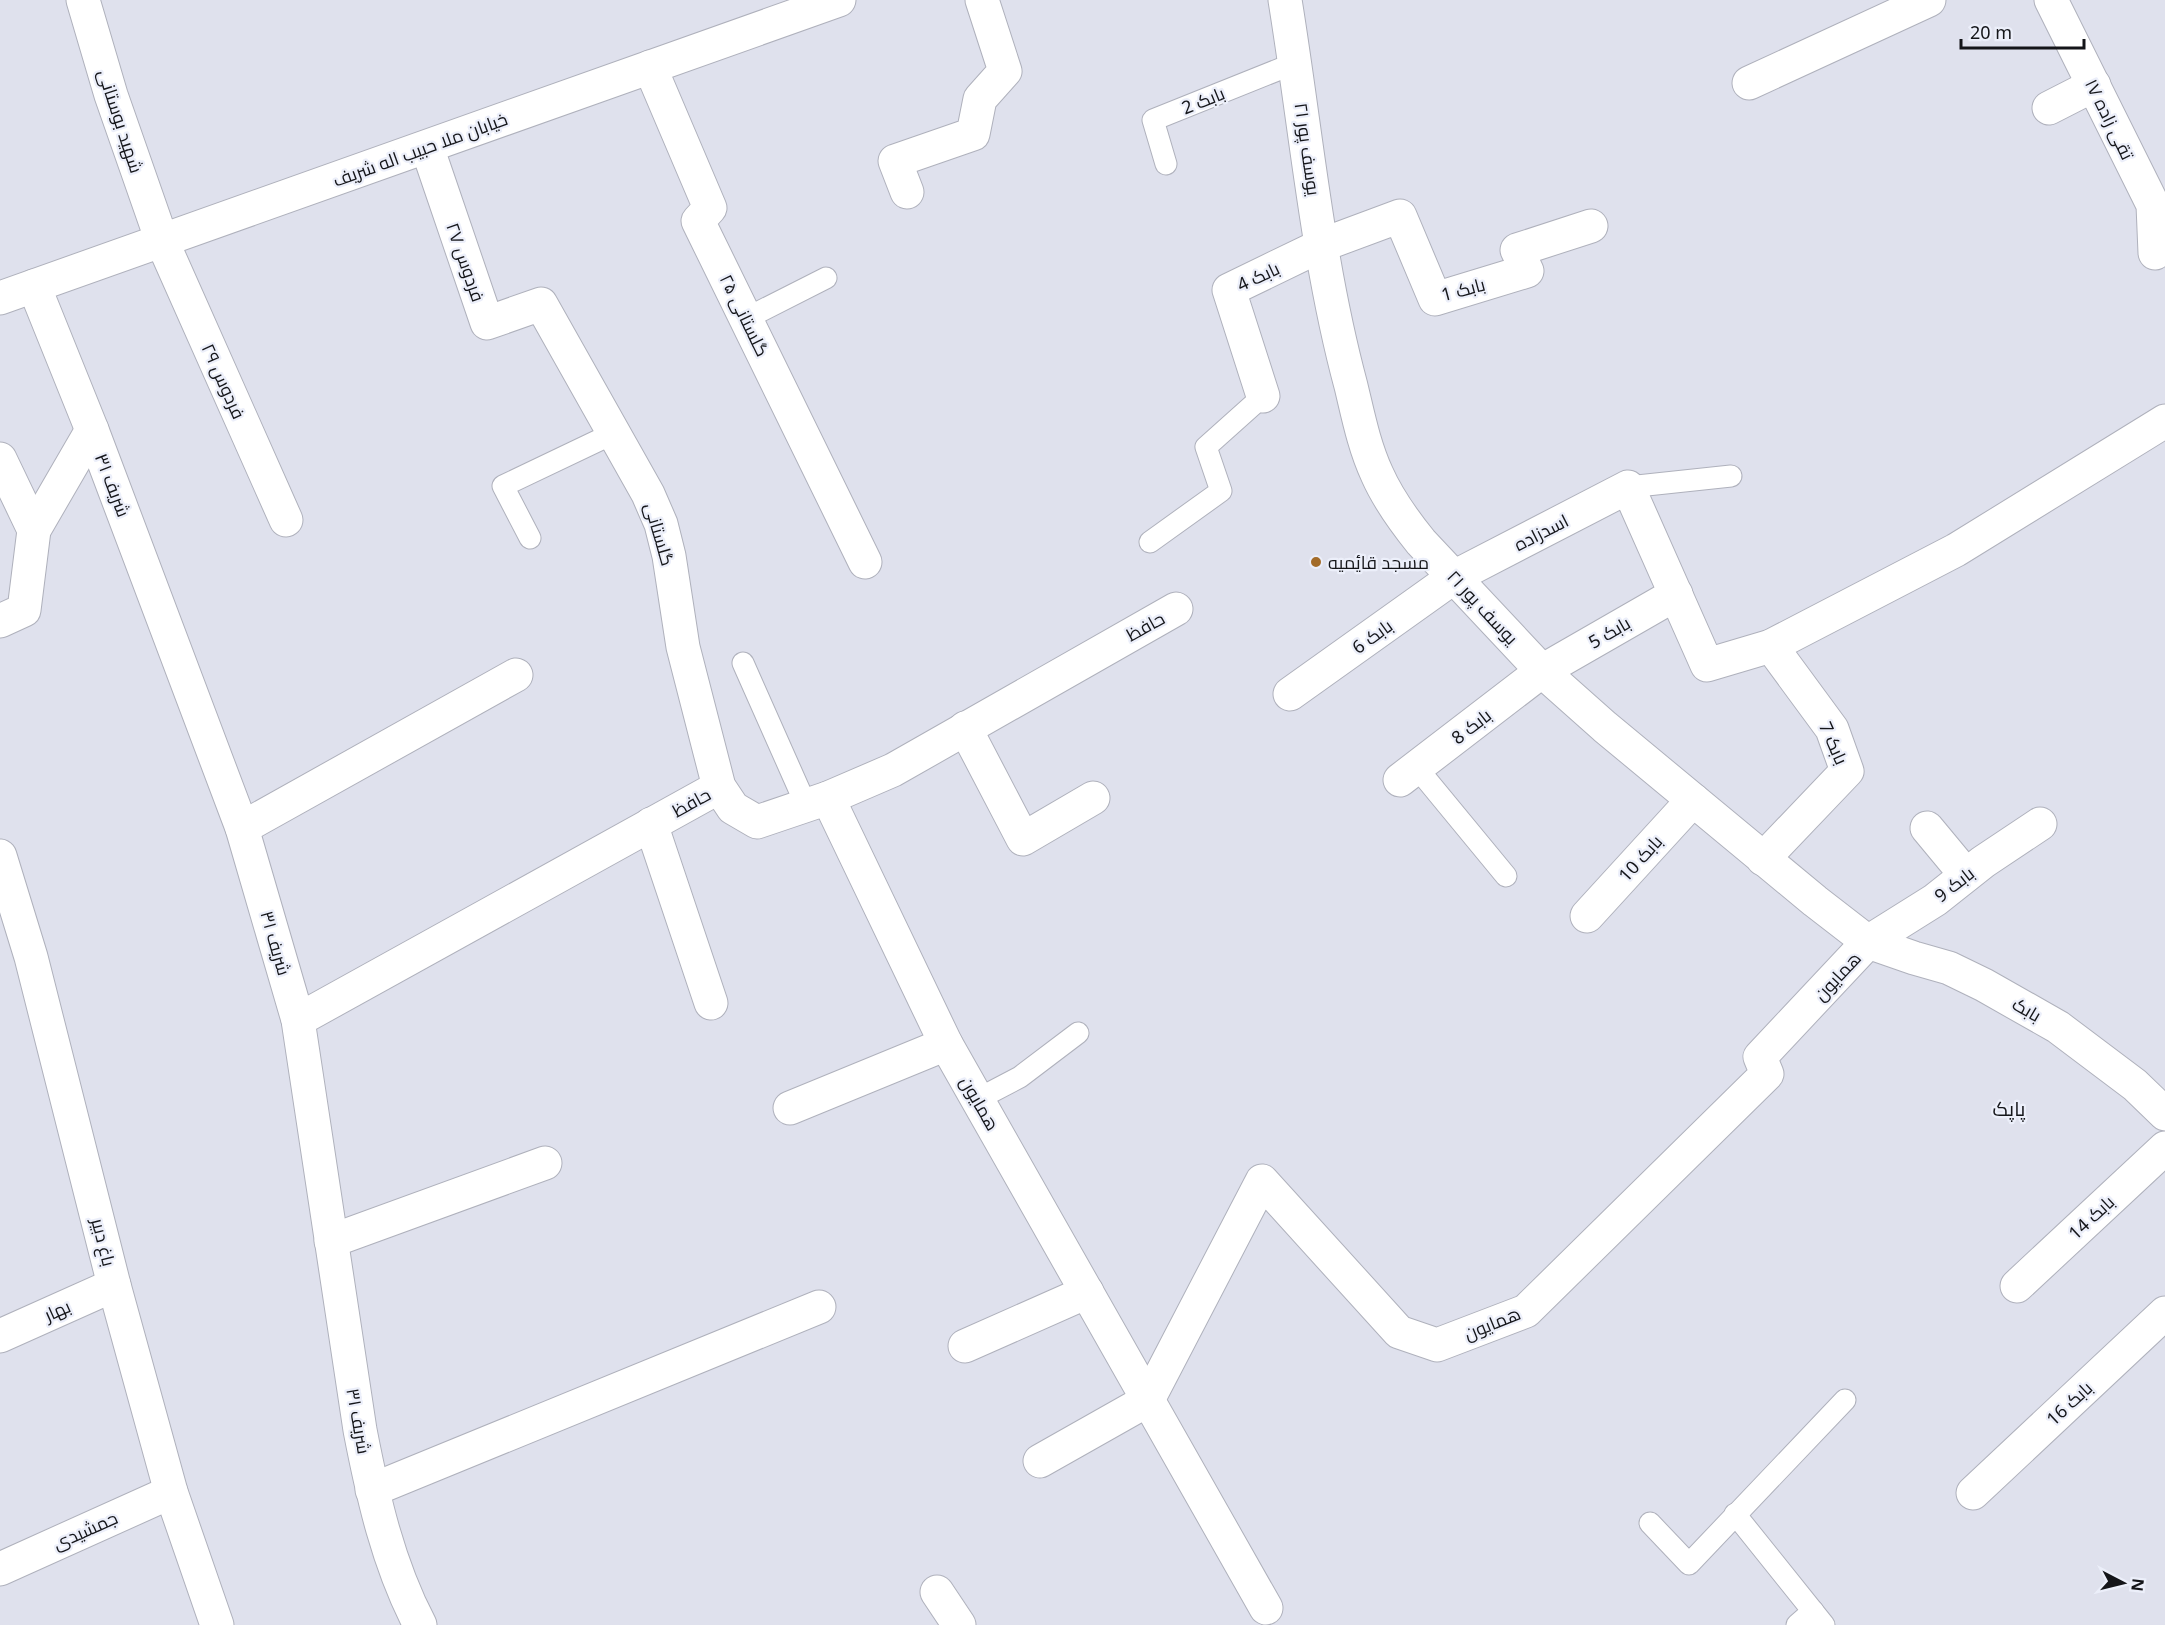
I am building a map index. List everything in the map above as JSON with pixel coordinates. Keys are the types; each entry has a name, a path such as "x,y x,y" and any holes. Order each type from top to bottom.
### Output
{"street":[{"name":"شهید بوستانی","path":"83,0 111,95 162,241"},
{"name":"خیابان ملا حبیب اله شریف","path":"0,298 839,0"},
{"path":"907,192 895,161 973,134 980,99 1005,71 982,0"},
{"name":"یوسف پور ۲۱","path":"1284,0 1332,311 1362,429 1376,472 1389,498 1404,520 1454,577 1542,671 1605,727 1763,859 1868,942"},
{"path":"1749,83 1929,0"},
{"name":"تقی زاده ۱۷","path":"2050,0 2159,203"},
{"name":"گلستانی ۲۵","path":"650,68 710,208 699,221 865,562"},
{"path":"2049,108 2094,85"},
{"name":"فردوس ۲۷","path":"427,147 487,323 541,304"},
{"path":"2155,253 2159,203"},
{"name":"بابک 1","path":"1322,245 1400,216 1435,299 1527,270 1517,250 1591,226"},
{"name":"فردوس ۲۹","path":"162,241 286,520"},
{"name":"بابک 4","path":"1263,396 1229,290 1322,245"},
{"name":"شریف ۳۱","path":"34,286 92,430 242,828 298,1020 360,1430 372,1490 381,1528 397,1573 420,1625"},
{"name":"گلستانی","path":"541,304 648,494 661,524 669,556 683,647 719,786"},
{"path":"1628,487 1707,665 1771,646 1956,550 2165,420"},
{"path":"0,621 24,610 34,530 92,430"},
{"path":"0,459 34,530"},
{"name":"اسدزاده","path":"1454,577 1628,487"},
{"name":"بابک 6","path":"1290,694 1454,577"},
{"name":"بابک 5","path":"1542,671 1676,594"},
{"name":"حافظ","path":"298,1020 719,786 733,808 757,822 817,801 893,770 1176,609"},
{"name":"بابک 7","path":"1763,859 1847,771 1832,729 1771,646"},
{"name":"بابک 8","path":"1409,774 1542,671"},
{"path":"242,828 516,675"},
{"path":"965,728 1023,839 1093,798"},
{"name":"بابک 10","path":"1587,916 1693,800"},
{"name":"همایون","path":"817,801 946,1044 1266,1608"},
{"path":"651,824 711,1003"},
{"name":"بابک 9","path":"1868,942 1935,900 1966,875 2040,824"},
{"path":"1927,828 1966,875"},
{"name":"باغ دبیر","path":"0,856 31,957 114,1285 171,1492 217,1625"},
{"name":"همایون","path":"1148,1400 1262,1181 1399,1332 1437,1345 1526,1311 1767,1074 1760,1058 1868,942"},
{"name":"بابک","path":"1868,942 1949,968 2048,1021 2127,1079 2165,1114"},
{"path":"790,1108 946,1044"},
{"name":"بابک 14","path":"2017,1286 2165,1148"},
{"path":"331,1241 545,1163"},
{"name":"بهار","path":"0,1336 114,1285"},
{"path":"965,1346 1086,1292"},
{"path":"372,1490 819,1307"},
{"name":"بابک 16","path":"1973,1493 2165,1313"},
{"path":"1040,1461 1148,1400"},
{"name":"جمشیدی","path":"0,1569 171,1492"},
{"path":"937,1592 959,1625"}],"lane":[{"name":"بابک 2","path":"1166,164 1153,120 1295,63"},
{"path":"747,318 826,278"},
{"path":"1150,542 1221,491 1206,447 1263,396"},
{"path":"531,538 503,486 614,433"},
{"path":"1628,487 1731,476"},
{"path":"743,663 817,801"},
{"path":"1409,774 1506,876"},
{"path":"978,1099 1020,1077 1078,1033"},
{"path":"1650,1523 1689,1564 1845,1400"},
{"path":"1736,1514 1818,1618 1797,1625"}],"place":[{"name":"مسجد قایٔمیه","path":"1316,562"}],"district":[{"name":"پاپک","path":"2009,1108"}]}
